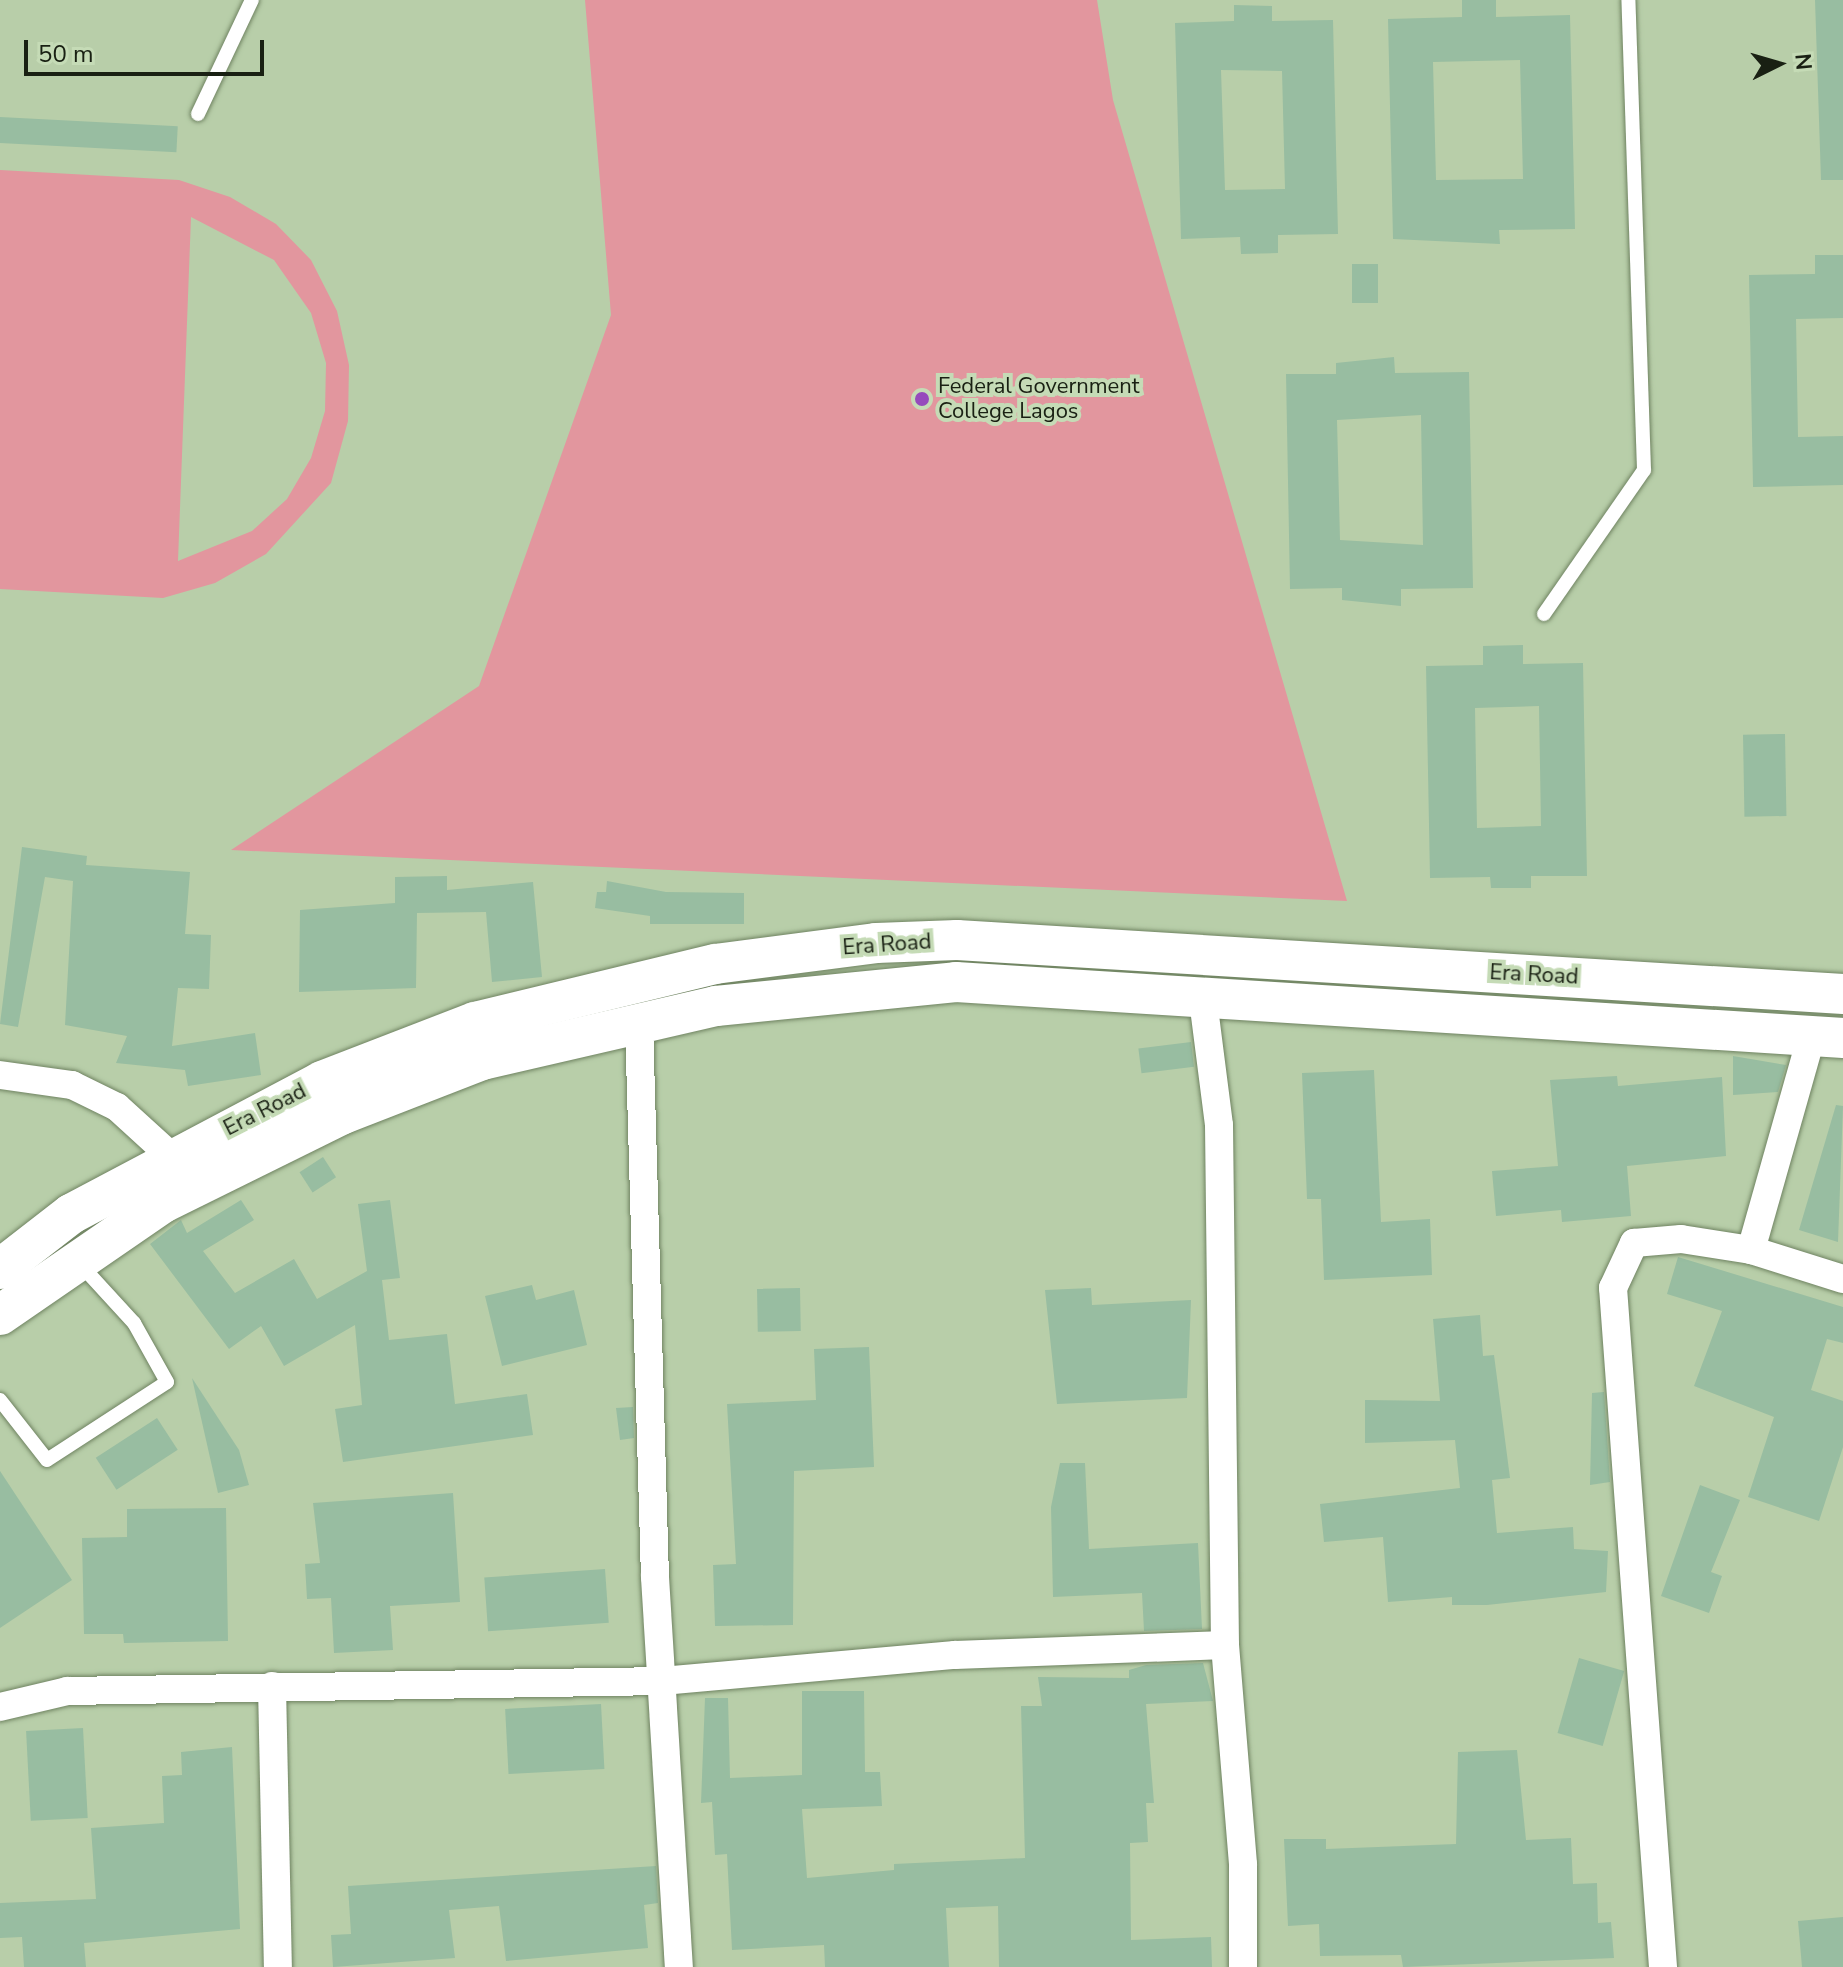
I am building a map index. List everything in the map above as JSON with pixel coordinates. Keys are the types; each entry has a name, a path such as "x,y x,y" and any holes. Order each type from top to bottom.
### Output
{"main road":[{"name":"Era Road","path":"0,1269 71,1214 172,1157 322,1081 407,1068 619,984 876,943 957,940 1843,994"},
{"path":"0,1315 75,1258 163,1203 407,1068 482,1060 639,1023 788,997 956,982 1827,1038"}],"street":[{"path":"1203,1000 1219,1125 1225,1645 1243,1865 1243,1967"},
{"path":"639,1023 662,1681 679,1967"},
{"path":"1751,1250 1827,1038"},
{"path":"0,1075 72,1085 117,1107 172,1157"},
{"path":"1663,1967 1613,1288 1634,1243 1681,1239 1751,1250 1843,1279"},
{"path":"0,1707 67,1691 662,1681 955,1655 1225,1645"},
{"path":"272,1686 278,1967"}],"lane":[{"path":"198,114 252,0"},
{"path":"1544,614 1644,470 1628,0"},
{"path":"0,1400 47,1460 167,1382 134,1323 75,1258"}],"shaded area":[{"path":"585,0 1097,0 1113,100 1347,901 231,850 479,686 611,315"},
{"path":"0,170 179,180 230,197 276,224 311,260 337,311 349,365 348,421 331,483 266,554 215,583 163,598 0,589","holes":["191,217 274,260 311,313 326,363 325,411 311,458 287,499 252,531 178,561"]}],"building":[{"path":"1462,0 1496,0 1496,17 1570,15 1575,229 1499,230 1500,244 1393,239 1388,19 1462,17","holes":["1520,60 1523,179 1436,180 1433,62"]},
{"path":"1815,0 1843,0 1843,180 1821,180"},
{"path":"1234,5 1272,6 1272,21 1333,20 1338,234 1278,235 1278,253 1241,254 1240,237 1181,239 1175,23 1234,21","holes":["1221,70 1282,71 1285,189 1225,190"]},
{"path":"0,117 178,126 176,152 0,143"},
{"path":"1815,255 1843,255 1843,318 1796,319 1798,437 1843,436 1843,485 1753,487 1749,275 1815,274"},
{"path":"1352,264 1378,264 1378,303 1352,303"},
{"path":"1394,357 1395,373 1469,372 1473,588 1401,589 1401,606 1342,600 1342,588 1290,589 1286,374 1336,374 1336,363","holes":["1421,415 1423,545 1340,540 1337,420"]},
{"path":"1523,645 1523,664 1583,663 1587,876 1531,876 1531,888 1491,888 1490,877 1430,878 1426,666 1483,665 1483,646","holes":["1539,706 1541,826 1477,828 1475,708"]},
{"path":"1785,734 1786,816 1744,817 1743,735"},
{"path":"22,847 87,856 86,865 190,872 185,934 211,935 209,989 178,988 172,1046 255,1033 261,1075 188,1086 185,1070 116,1063 127,1036 65,1025 73,881 45,877 18,1027 0,1024"},
{"path":"447,876 447,890 533,882 542,977 492,982 486,912 417,913 416,988 299,992 300,910 395,903 395,877"},
{"path":"607,881 666,892 744,893 744,924 650,924 650,916 595,908 597,892 606,892"},
{"path":"1191,1042 1194,1067 1141,1073 1138,1048"},
{"path":"1733,1056 1786,1065 1778,1092 1733,1095"},
{"path":"1374,1070 1381,1222 1430,1219 1432,1275 1324,1280 1321,1199 1307,1199 1302,1073"},
{"path":"1617,1076 1618,1086 1722,1077 1726,1156 1627,1166 1631,1216 1562,1222 1561,1210 1496,1216 1492,1171 1558,1166 1550,1080"},
{"path":"1836,1105 1843,1106 1838,1242 1799,1230"},
{"path":"323,1157 336,1177 313,1192 300,1172"},
{"path":"241,1200 254,1220 203,1251 235,1293 294,1259 317,1299 367,1271 358,1204 390,1200 400,1278 382,1280 389,1340 447,1334 455,1404 527,1394 533,1435 343,1462 335,1409 362,1405 355,1325 284,1366 261,1326 229,1349 150,1244 181,1220 187,1233"},
{"path":"1678,1257 1843,1307 1843,1343 1827,1339 1811,1390 1843,1401 1843,1447 1819,1521 1748,1497 1774,1417 1694,1386 1722,1311 1667,1294"},
{"path":"532,1285 536,1300 574,1290 587,1345 502,1366 485,1296"},
{"path":"800,1288 801,1331 758,1332 757,1289"},
{"path":"1091,1288 1092,1305 1191,1300 1187,1398 1057,1404 1045,1290"},
{"path":"1480,1315 1483,1356 1494,1355 1510,1478 1492,1480 1497,1533 1573,1527 1574,1549 1608,1551 1606,1592 1487,1605 1452,1605 1452,1597 1388,1602 1383,1537 1324,1542 1320,1504 1460,1488 1455,1440 1365,1443 1365,1400 1440,1401 1433,1319"},
{"path":"869,1347 874,1467 794,1471 793,1625 715,1626 713,1565 736,1564 727,1404 816,1400 814,1349"},
{"path":"192,1378 239,1450 249,1485 218,1493"},
{"path":"1604,1392 1610,1482 1590,1485 1592,1393"},
{"path":"633,1407 634,1438 620,1440 616,1408"},
{"path":"157,1418 178,1450 116,1490 96,1458"},
{"path":"1060,1463 1085,1463 1089,1549 1198,1543 1202,1629 1144,1631 1142,1593 1053,1597 1051,1507"},
{"path":"0,1471 72,1580 0,1628"},
{"path":"1700,1485 1740,1500 1711,1572 1722,1576 1709,1613 1661,1596"},
{"path":"453,1493 460,1602 390,1606 393,1650 334,1653 331,1598 307,1599 305,1564 320,1563 313,1503"},
{"path":"226,1508 228,1641 124,1643 123,1634 84,1634 82,1538 127,1537 127,1509"},
{"path":"605,1569 609,1623 488,1631 484,1577"},
{"path":"1579,1658 1624,1671 1603,1746 1558,1733"},
{"path":"1203,1663 1213,1701 1146,1704 1154,1803 1146,1803 1148,1842 1130,1843 1131,1940 1211,1937 1212,1967 999,1967 998,1906 946,1908 949,1967 825,1967 824,1945 732,1950 727,1854 715,1855 712,1802 701,1803 705,1698 728,1698 730,1778 802,1775 802,1691 864,1691 865,1772 880,1772 882,1806 802,1809 807,1878 894,1870 894,1864 1025,1858 1021,1706 1042,1706 1038,1677 1129,1678 1129,1670 1146,1665"},
{"path":"601,1704 604,1769 509,1774 505,1709"},
{"path":"83,1728 88,1818 31,1821 26,1731"},
{"path":"232,1747 240,1929 84,1943 86,1967 24,1967 22,1937 0,1938 0,1903 96,1899 91,1828 164,1823 162,1776 182,1775 181,1752"},
{"path":"1517,1750 1526,1840 1571,1838 1573,1884 1597,1883 1598,1923 1611,1922 1614,1958 1403,1967 1401,1955 1320,1956 1319,1924 1288,1926 1284,1839 1326,1839 1326,1849 1456,1844 1458,1752"},
{"path":"656,1866 658,1903 644,1905 648,1948 506,1961 499,1906 449,1910 455,1958 333,1967 331,1935 351,1934 348,1886"},
{"path":"1843,1917 1843,1967 1802,1967 1798,1921"}],"place":[{"name":"Federal Government College Lagos","path":"922,399"}]}
